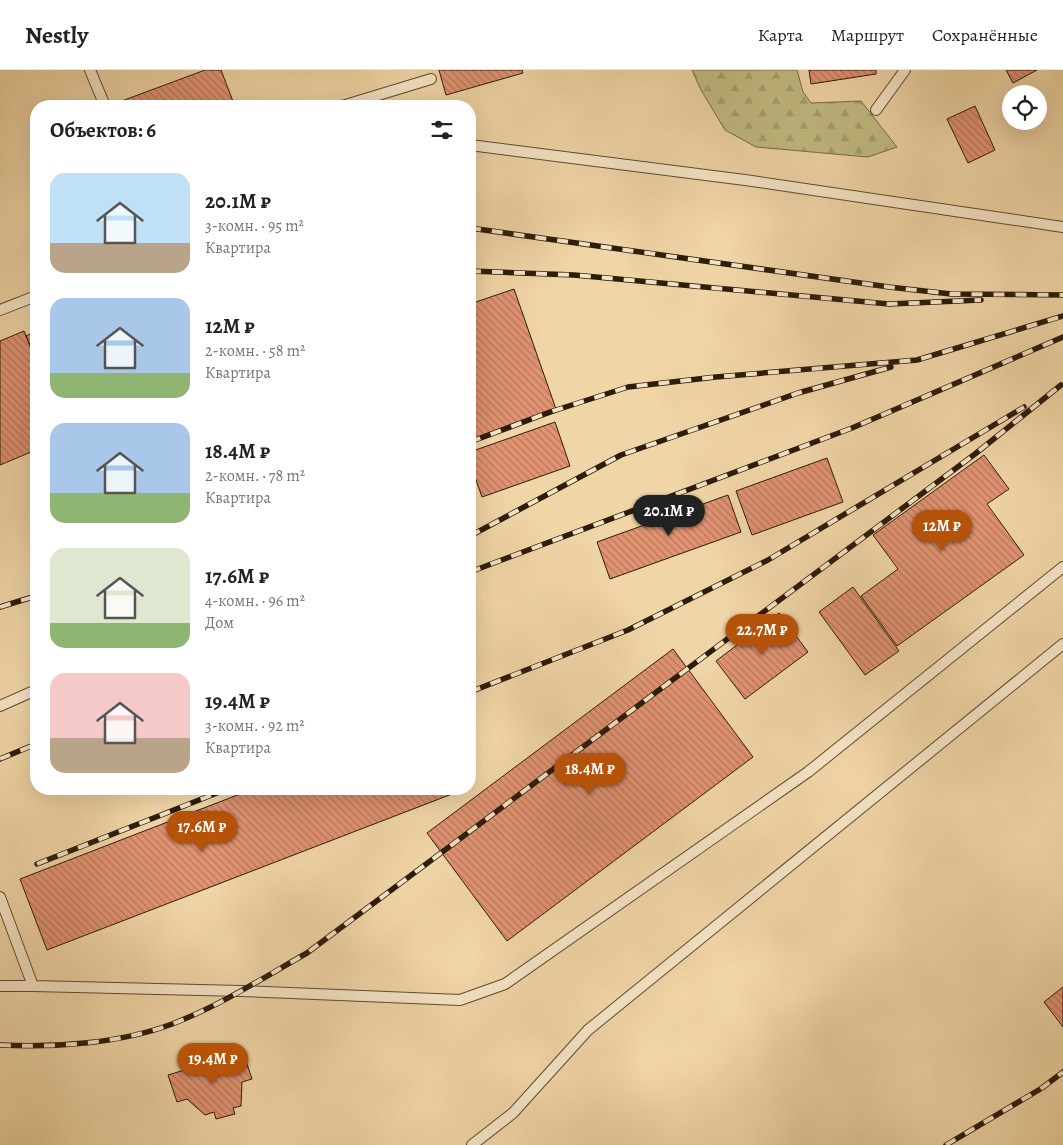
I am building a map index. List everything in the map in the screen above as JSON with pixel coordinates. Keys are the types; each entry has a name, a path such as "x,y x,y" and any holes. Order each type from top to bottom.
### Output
{"lane":[{"path":"90,70 102,100"},
{"path":"876,110 905,70"},
{"path":"363,100 431,80"},
{"path":"476,146 745,180 1063,227"},
{"path":"0,310 30,298"},
{"path":"0,986 205,990 460,1000 505,984 808,772 1063,567"},
{"path":"472,1145 513,1113 588,1030 1063,644"},
{"path":"0,706 30,693"},
{"path":"0,897 33,986"}],"green space":[{"path":"692,70 797,70 803,92 811,103 861,101 897,147 868,157 756,147 725,130 701,90"}],"building":[{"path":"205,70 221,70 232,100 124,100"},
{"path":"439,70 522,70 523,73 446,95"},
{"path":"809,70 876,70 876,74 811,84"},
{"path":"1006,70 1037,70 1013,83"},
{"path":"975,106 995,150 968,163 947,119"},
{"path":"514,289 557,412 476,440 476,302"},
{"path":"24,331 30,346 30,452 0,465 0,341"},
{"path":"30,334 30,346 26,336"},
{"path":"555,422 570,466 482,497 476,480 476,450"},
{"path":"984,455 1009,489 987,504 1024,555 897,646 861,596 898,569 873,535"},
{"path":"827,458 843,502 752,535 736,491"},
{"path":"728,495 741,532 610,579 597,542"},
{"path":"853,587 899,651 865,675 819,612"},
{"path":"779,613 808,652 745,699 716,661"},
{"path":"673,649 753,757 507,941 427,833"},
{"path":"237,795 449,795 47,950 20,879"},
{"path":"1063,987 1063,1027 1044,1002"},
{"path":"243,1052 252,1079 242,1082 241,1106 233,1108 235,1114 216,1119 214,1112 205,1115 187,1099 177,1102 168,1075"}],"railway":[{"path":"476,229 951,294 1063,295"},
{"path":"476,271 574,275 889,304 981,300"},
{"path":"476,440 550,412 628,387 716,377 917,360 1063,316"},
{"path":"476,570 852,428 1063,337"},
{"path":"476,533 621,455 798,393 891,367"},
{"path":"0,1045 65,1045 132,1036 172,1024 207,1009 307,953 975,454 1061,385"},
{"path":"476,690 628,630 768,560 1024,407"},
{"path":"0,607 30,598"},
{"path":"0,759 30,746"},
{"path":"37,864 212,795"},
{"path":"946,1145 1042,1088 1063,1072"}]}
